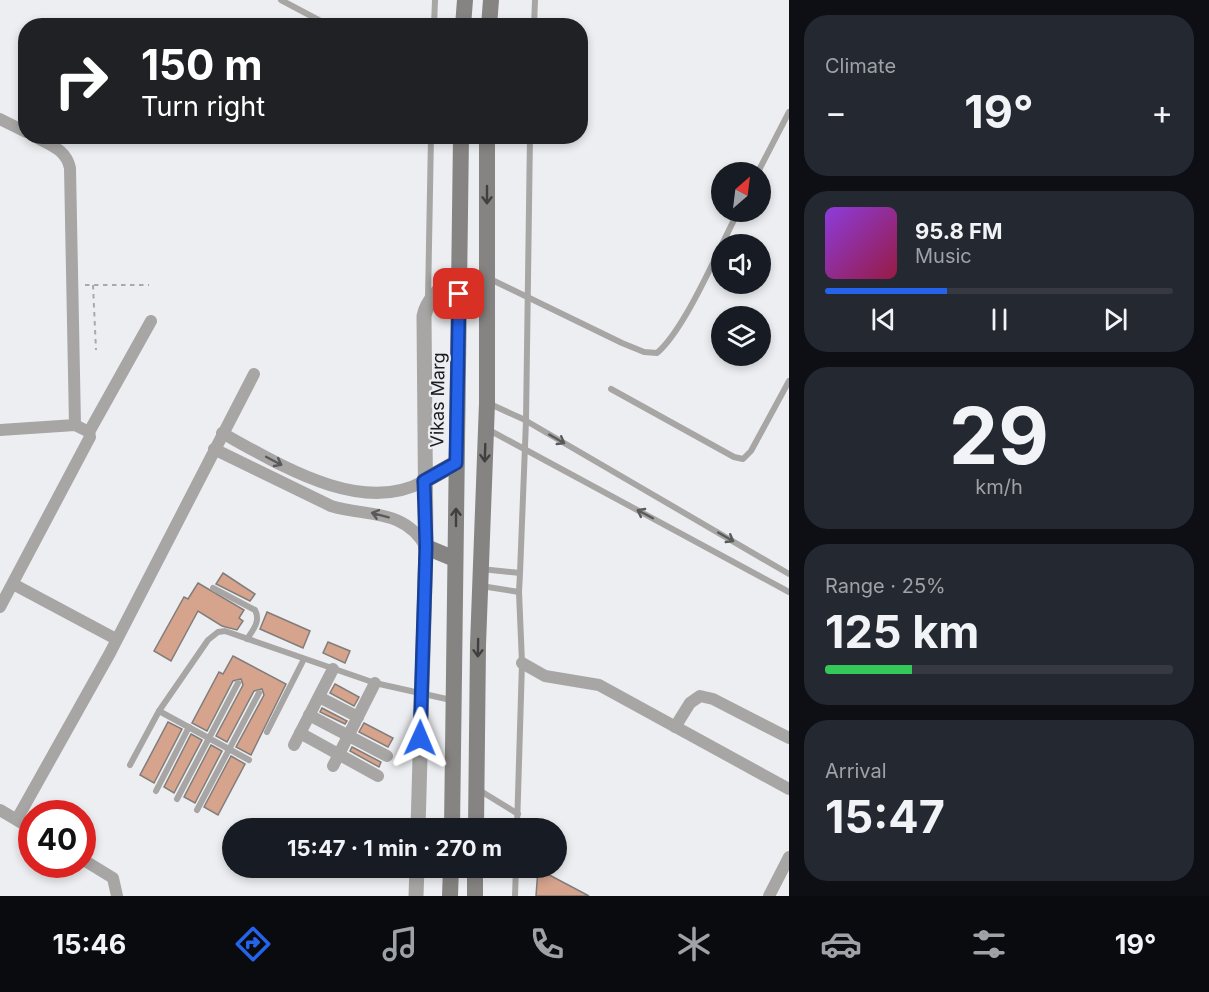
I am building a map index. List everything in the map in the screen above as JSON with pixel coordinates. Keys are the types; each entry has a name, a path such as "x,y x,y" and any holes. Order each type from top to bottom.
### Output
{"main road":[{"path":"464,18 465,0"},
{"path":"490,18 491,0"},
{"name":"Vikas Marg","path":"452,818 461,144"},
{"path":"476,818 480,586 487,403 488,144"},
{"path":"424,481 456,463"},
{"path":"426,547 455,560"},
{"path":"450,896 451,878"},
{"path":"475,878 475,896"}],"street":[{"path":"0,119 18,128"},
{"path":"49,144 62,151 68,158 75,425"},
{"path":"418,818 426,547 424,316 429,303 459,273"},
{"path":"0,606 90,437 89,432 151,321"},
{"path":"0,810 17,819 116,639 254,374"},
{"path":"0,430 75,425 89,432"},
{"path":"222,434 320,484 360,490 404,490 424,481"},
{"path":"214,449 331,506 388,517 407,525 417,532 426,547"},
{"path":"358,511 360,490"},
{"path":"13,584 116,639"},
{"path":"522,663 545,676 599,685 789,789"},
{"path":"333,669 297,739 336,760 378,776"},
{"path":"336,760 375,683"},
{"path":"675,727 690,703 700,696 713,699 789,738"},
{"path":"319,697 358,717"},
{"path":"309,715 387,756"},
{"path":"769,896 789,857"},
{"path":"96,868 112,878 117,896"},
{"path":"416,896 417,878"}],"lane":[{"path":"281,0 315,18"},
{"path":"434,18 435,0"},
{"path":"534,18 535,0"},
{"path":"763,162 789,112"},
{"path":"429,303 431,144"},
{"path":"518,818 522,663 519,592 526,421 530,144"},
{"path":"487,278 622,343 645,352 657,353 667,345 681,323 733,222"},
{"path":"611,389 734,457 742,459 751,451 789,381"},
{"path":"487,403 526,421 789,574"},
{"path":"486,428 789,592"},
{"path":"481,569 520,573"},
{"path":"480,586 519,592"},
{"path":"213,588 255,610 258,615 256,623 247,639"},
{"path":"130,765 159,711 208,640 218,632 225,631 375,683 454,701"},
{"path":"267,732 304,659"},
{"path":"177,799 238,683"},
{"path":"197,810 260,693"},
{"path":"159,711 249,760"},
{"path":"156,791 189,728"},
{"path":"476,788 518,814"},
{"path":"515,896 516,878"}],"path":[{"path":"73,285 148,285"},
{"path":"93,285 96,350"}],"building":[{"path":"223,573 255,594 250,601 216,584"},
{"path":"198,583 244,610 239,618 243,621 237,630 222,626 198,611 171,661 154,651 184,597 188,599"},
{"path":"267,612 310,631 303,648 260,629"},
{"path":"328,642 350,651 345,663 323,653"},
{"path":"233,656 286,684 251,755 236,747 264,695 262,689 254,691 227,742 216,736 243,685 241,679 233,681 207,731 192,723 219,672 223,674"},
{"path":"335,684 359,697 354,706 330,693"},
{"path":"322,708 347,721 345,724 320,712"},
{"path":"168,722 182,729 154,783 140,775"},
{"path":"364,723 393,738 388,747 359,732"},
{"path":"191,734 202,740 174,793 164,787"},
{"path":"211,745 222,751 195,803 184,797"},
{"path":"352,747 381,762 379,767 350,751"},
{"path":"231,756 245,764 218,815 204,807"},
{"path":"537,878 555,878 589,896 536,896"}],"route":[{"path":"420,738 426,547 424,481 456,463 459,294"}]}
